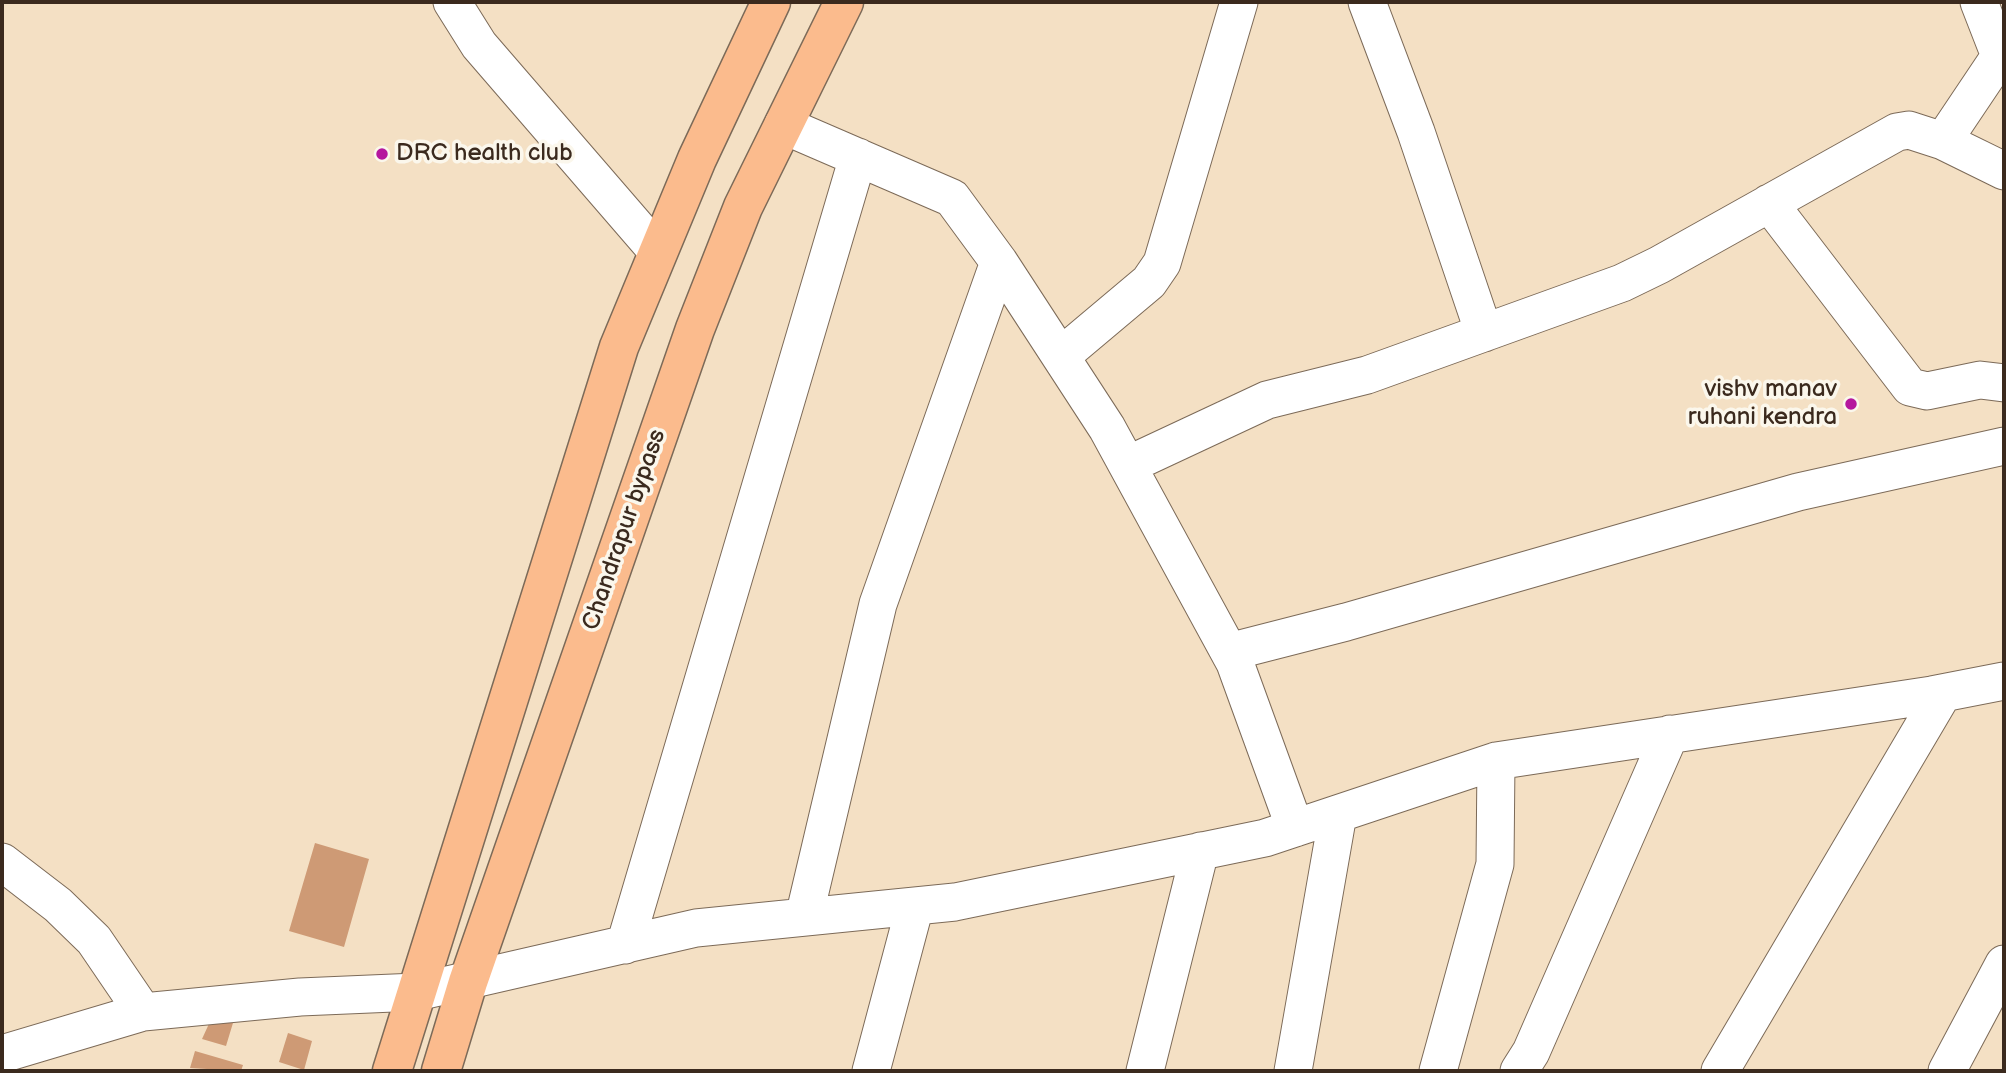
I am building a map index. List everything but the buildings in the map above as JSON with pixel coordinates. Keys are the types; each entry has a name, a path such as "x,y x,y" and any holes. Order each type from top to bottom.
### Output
{"highway":[{"path":"392,1071 620,347 657,251 771,2"},
{"name":"Chandrapur bypass","path":"442,1071 468,982 695,329 743,207 844,2"}],"street":[{"path":"452,2 479,45 657,251"},
{"path":"1061,356 1157,274 1195,157 1239,2"},
{"path":"1367,2 1416,132 1484,333"},
{"path":"1943,141 2000,56 1979,2"},
{"path":"783,125 952,198 999,262 1128,465 1228,652 1295,828"},
{"path":"1128,465 1255,404 1367,375 1622,283 1897,132 1909,130 1943,141 2004,171"},
{"path":"625,945 858,157"},
{"path":"1769,203 1910,387 1927,391 1980,380 2004,383"},
{"path":"804,917 878,604 999,262"},
{"path":"1228,652 1346,622 1798,492 2004,446"},
{"path":"2,1054 143,1013 300,997 417,992 696,928 955,902 1200,851 1295,828 1496,761 1943,693 2004,681"},
{"path":"1720,1071 1943,693"},
{"path":"1519,1071 1531,1052 1670,734"},
{"path":"1438,1071 1495,864 1496,761"},
{"path":"1293,1071 1338,814"},
{"path":"1145,1071 1200,851"},
{"path":"2,862 58,905 94,940 143,1013"},
{"path":"871,1071 915,906"},
{"path":"1947,1071 2004,964"},
{"path":"50,1071 63,1035"}],"place":[{"name":"DRC health club","path":"382,154"},
{"name":"vishv manav ruhani kendra","path":"1851,404"}]}
